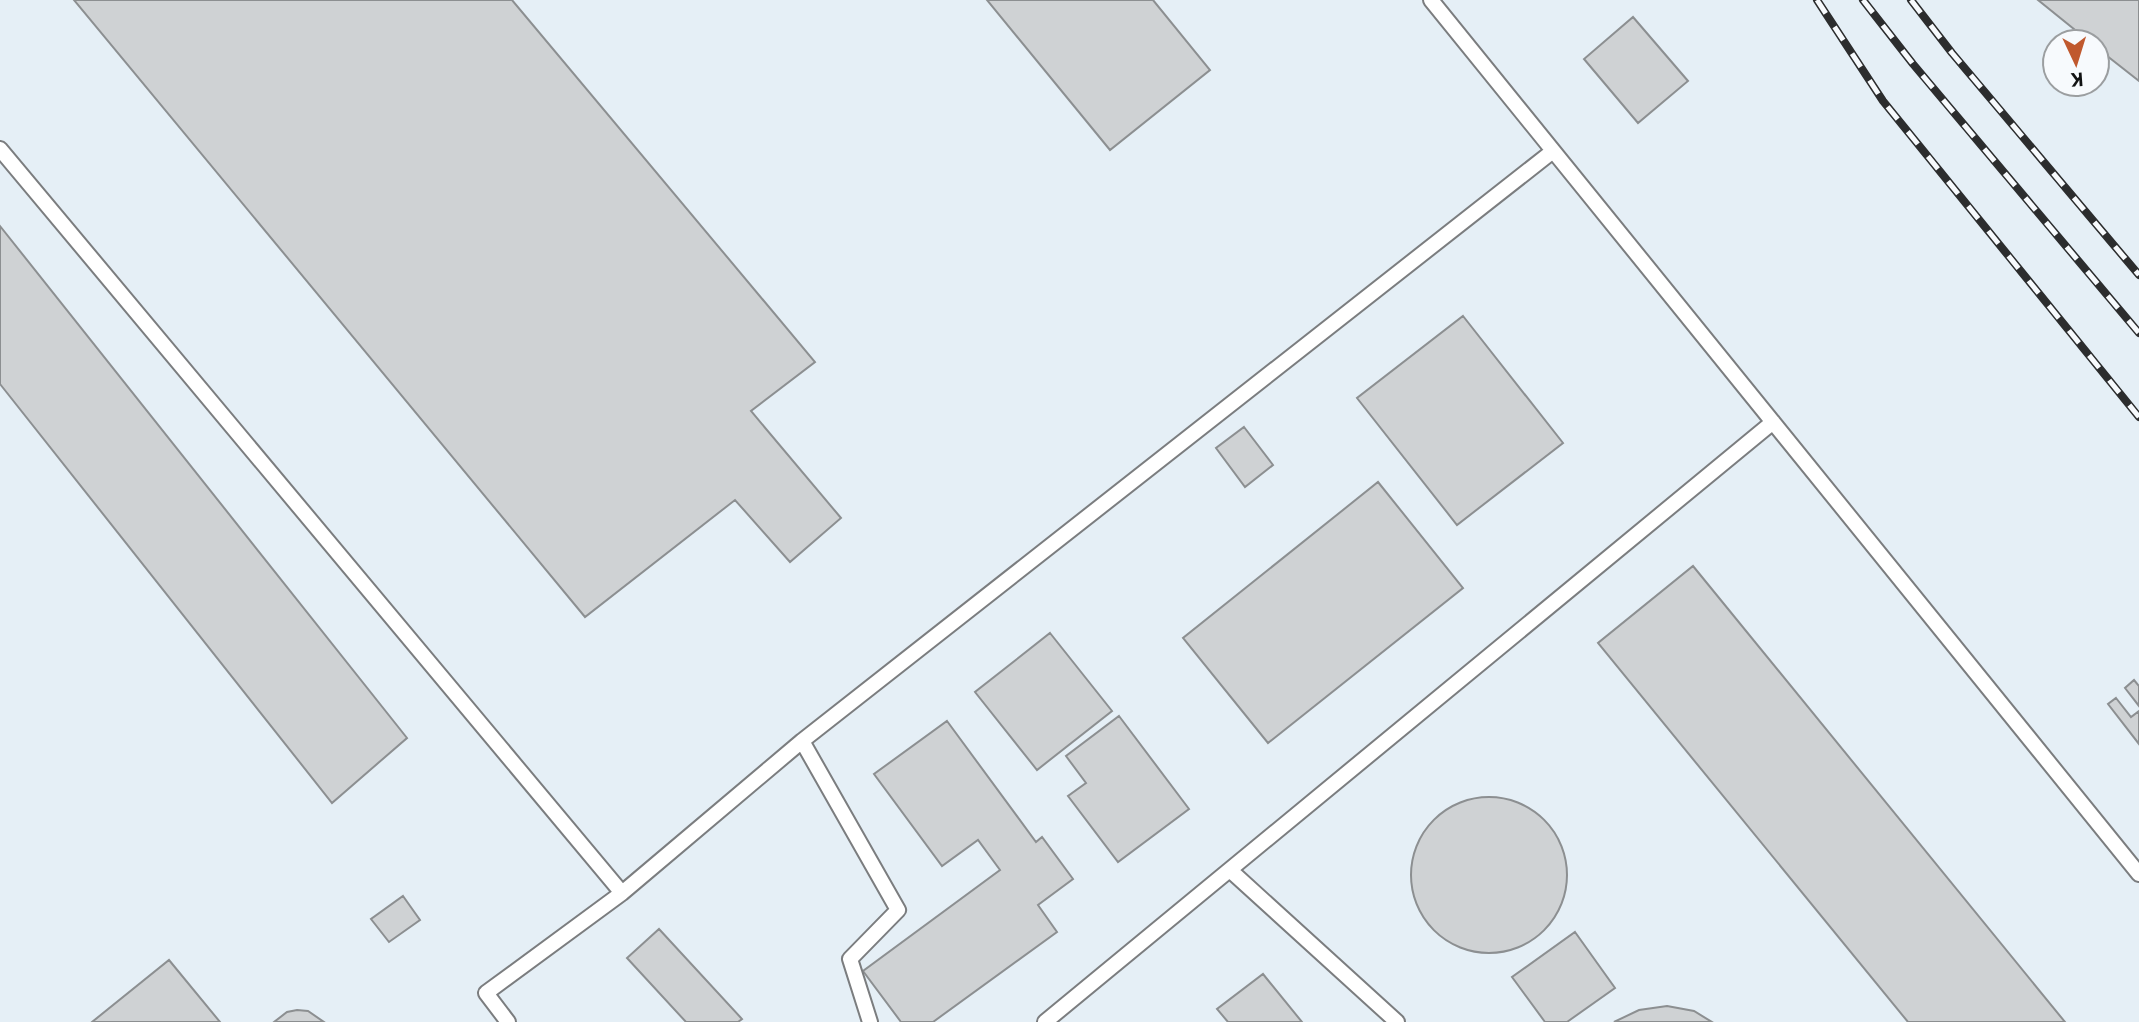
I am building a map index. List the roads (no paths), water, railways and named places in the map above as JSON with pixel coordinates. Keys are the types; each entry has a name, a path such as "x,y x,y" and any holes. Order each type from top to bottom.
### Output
{"lane":[{"path":"1431,0 2139,874"},
{"path":"0,149 622,893"},
{"path":"508,1022 486,993 622,893 802,741 1553,151"},
{"path":"1045,1022 1773,422"},
{"path":"802,741 898,910 850,959 870,1022"},
{"path":"1231,871 1397,1022"}],"railway":[{"path":"1817,0 1883,101 2139,417"},
{"path":"1863,0 1913,64 2139,333"},
{"path":"1911,0 1952,53 2139,275"}]}
